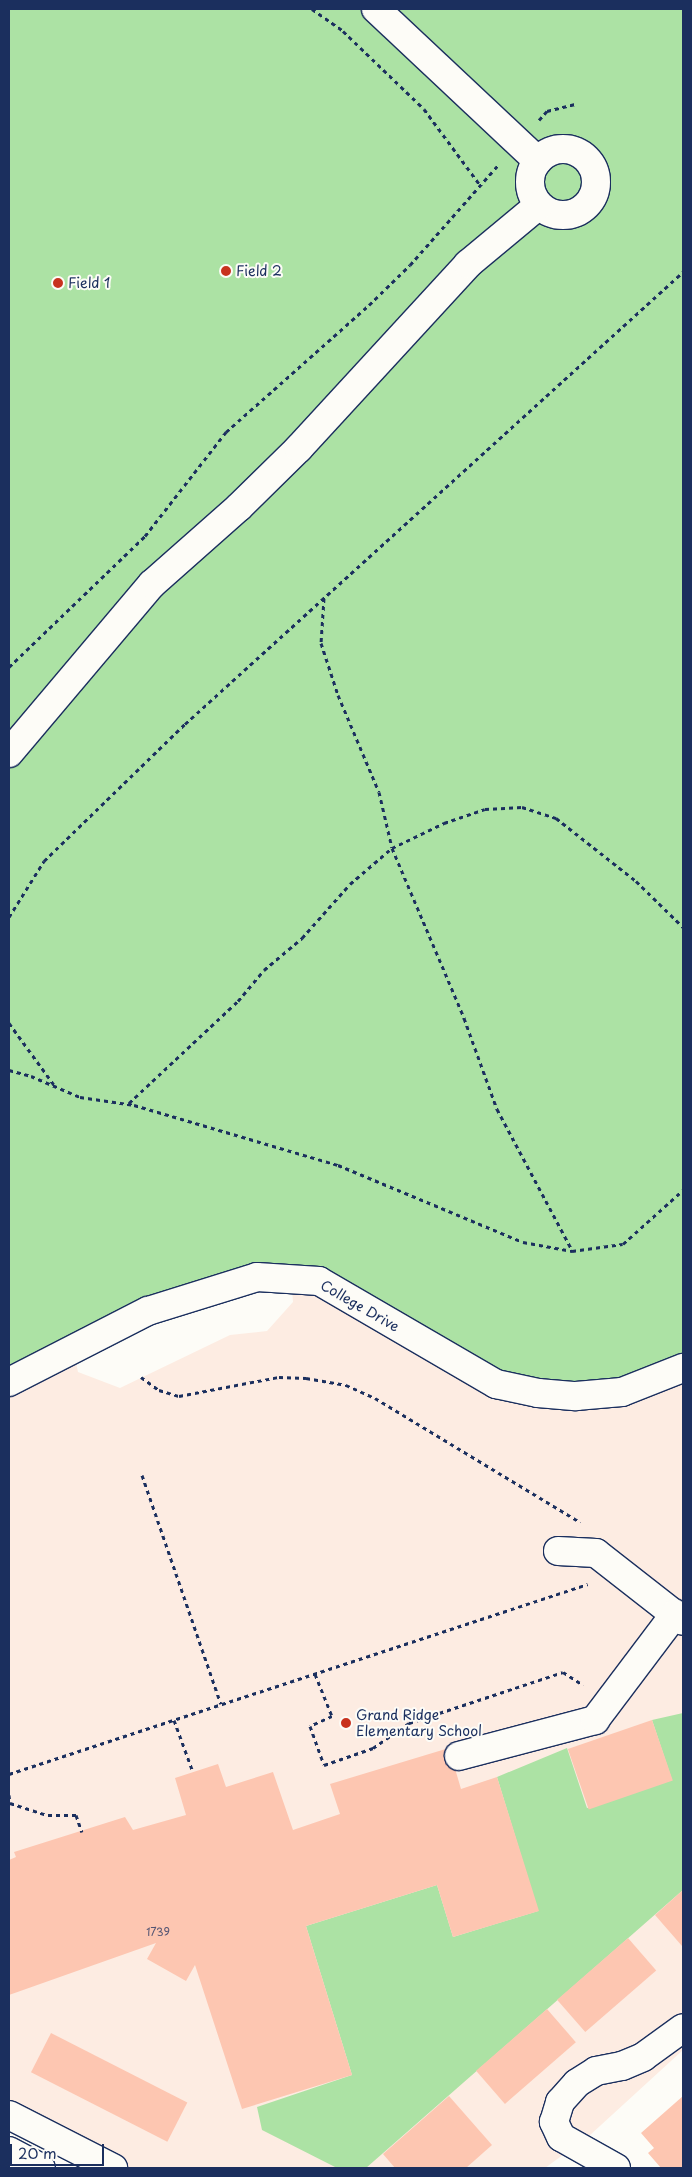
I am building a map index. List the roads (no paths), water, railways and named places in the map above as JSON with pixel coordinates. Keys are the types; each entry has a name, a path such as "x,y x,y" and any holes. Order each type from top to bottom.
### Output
{"street":[{"path":"376,9 538,161"},
{"path":"571,150 590,162 595,184 587,204 568,214 558,215 539,205 530,186 530,176 538,161 549,151 571,150"},
{"path":"9,753 152,584 239,507 299,448 468,264 539,205"},
{"name":"College Drive","path":"9,1382 148,1311 257,1277 318,1281 496,1384 521,1390 576,1396 622,1392 683,1368"},
{"path":"460,1756 595,1720 679,1618 596,1553 558,1551"},
{"path":"616,2168 573,2147 561,2137 554,2122 560,2102 577,2083 596,2071 622,2066 643,2057 683,2028"},
{"path":"9,2115 113,2168"},
{"path":"9,2151 41,2168"}],"place":[{"name":"Field 2","path":"226,271"},
{"name":"Field 1","path":"58,283"},
{"name":"Grand Ridge Elementary School","path":"346,1723"}]}
